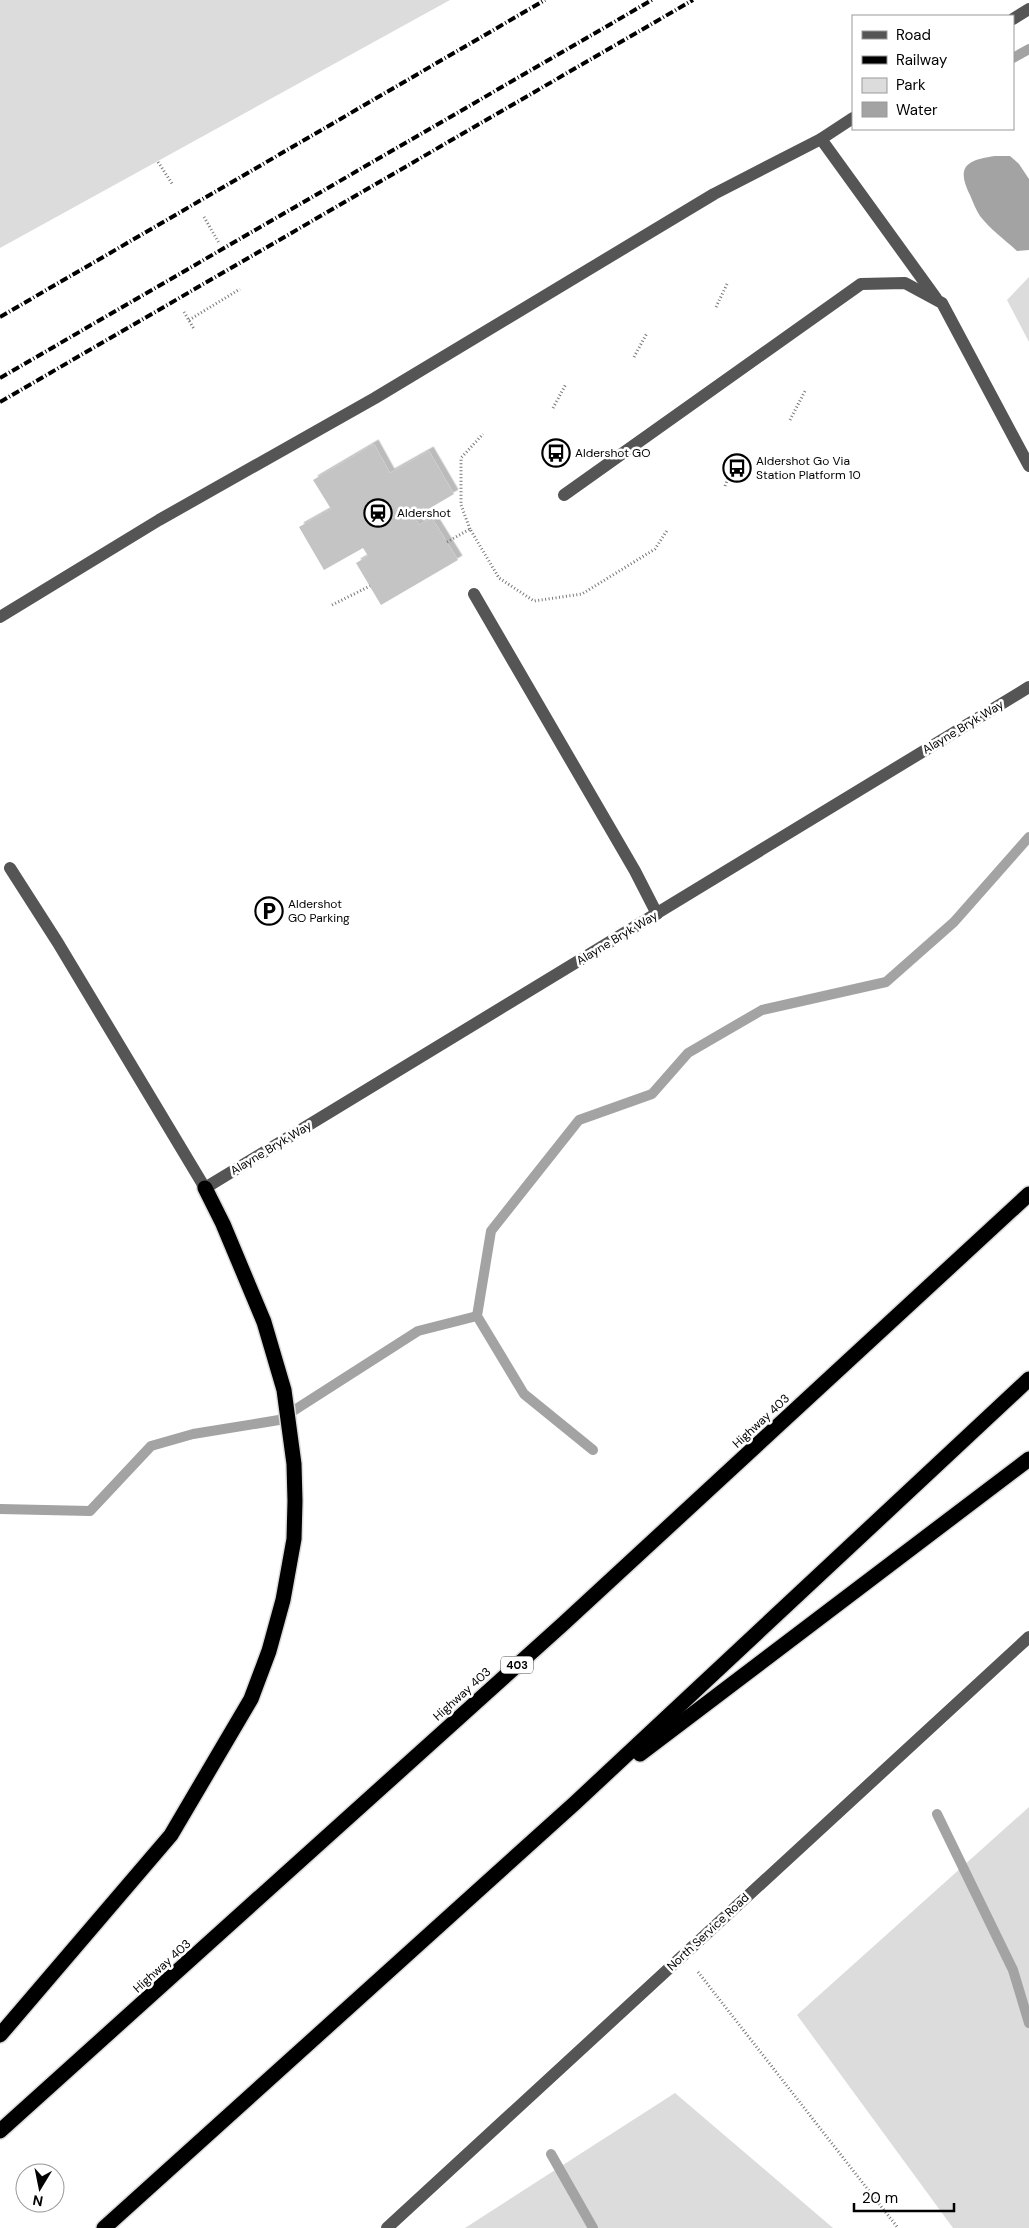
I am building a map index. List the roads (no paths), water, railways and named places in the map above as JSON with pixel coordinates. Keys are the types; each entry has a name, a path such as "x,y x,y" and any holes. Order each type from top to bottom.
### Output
{"highway":[{"path":"0,2034 171,1835 250,1699 269,1652 282,1600 294,1540 295,1501 284,1390 264,1322 223,1224 205,1188"},
{"name":"Highway 403","path":"0,2132 563,1624 1029,1194"},
{"path":"104,2228 575,1803 1029,1379"},
{"path":"575,1803 1029,1458"}],"street":[{"path":"1014,18 1029,9"},
{"path":"0,617 159,520 375,398 681,213 821,138 852,119"},
{"path":"821,138 937,300"},
{"path":"564,495 861,284 905,283 942,303 1029,466"},
{"path":"474,594 630,863 657,914"},
{"name":"Alayne Bryk Way","path":"205,1188 1029,687"},
{"path":"10,868 58,943 205,1188"},
{"name":"North Service Road","path":"388,2228 1029,1636"}],"water":[{"path":"995,156 1010,156 1019,164 1029,179 1029,250 1017,251 984,221 966,185 964,171 966,166 977,160"}],"waterway":[{"path":"1014,57 1029,49"},
{"path":"593,1450 524,1394 477,1316 491,1231 579,1120 652,1094 688,1053 762,1010 886,982 954,922 1029,837"},
{"path":"0,1509 90,1511 151,1446 193,1434 279,1420 418,1331 477,1316"},
{"path":"937,1814 1013,1970 1029,2023"},
{"path":"551,2154 593,2228"}],"railway":[{"path":"0,317 545,0"},
{"path":"0,378 652,0"},
{"path":"0,402 693,0"}],"place":[{"name":"Aldershot GO","path":"556,453"},
{"name":"Aldershot Go Via Station Platform 10","path":"737,468"},
{"name":"Aldershot","path":"378,513"},
{"name":"Aldershot GO Parking","path":"269,911"}]}
